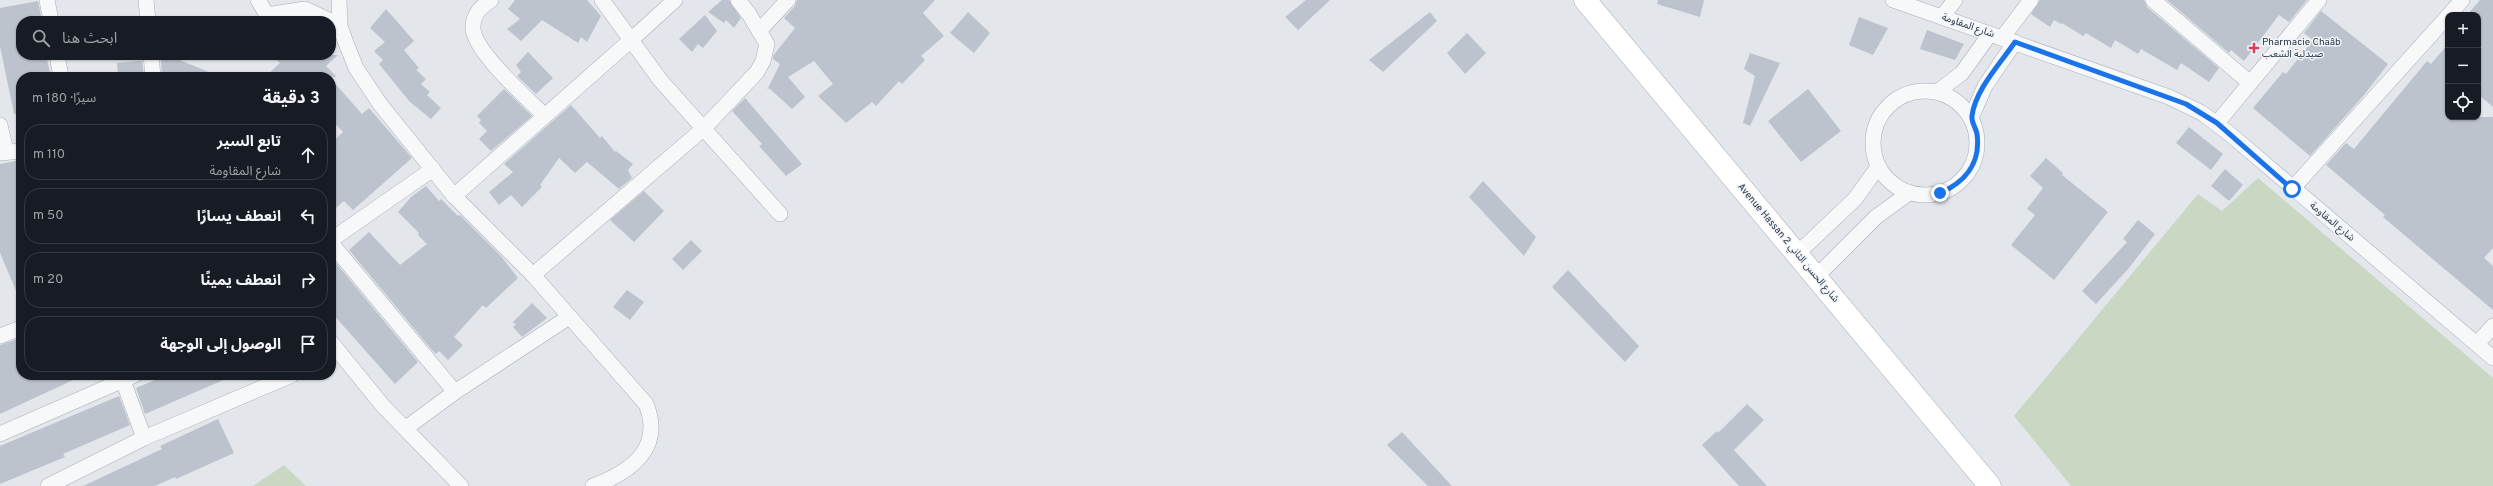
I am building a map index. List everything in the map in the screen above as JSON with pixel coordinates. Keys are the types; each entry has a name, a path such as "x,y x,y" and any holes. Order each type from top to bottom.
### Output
{"main road":[{"name":"Avenue Hassan 2 شارع الحسن الثاني","path":"1585,0 1990,486"}],"street":[{"path":"47,0 50,16"},
{"path":"146,0 148,16"},
{"path":"258,0 267,15 305,8 320,16"},
{"path":"336,16 339,0"},
{"path":"491,0 479,8 473,26 474,35 494,64 545,116"},
{"path":"602,0 661,81 780,214"},
{"path":"454,196 675,0"},
{"path":"533,275 703,129 740,91 763,61 767,44 749,14 738,0"},
{"path":"759,30 788,0"},
{"name":"شارع المقاومة","path":"1893,0 2169,97 2217,123 2292,189 2493,358"},
{"path":"1942,17 1955,0"},
{"path":"1938,92 2002,38 2031,0"},
{"path":"2153,0 2250,84"},
{"path":"2217,123 2319,0"},
{"path":"2451,12 2462,0"},
{"path":"2292,189 2445,18"},
{"path":"336,27 356,68 380,104 454,196 533,275 646,404 651,415 652,433 648,446 640,458 628,469 593,486"},
{"path":"1971,118 1985,86 2002,38"},
{"path":"58,60 60,72"},
{"path":"151,60 153,72"},
{"path":"1920,91 1938,92 1951,97 1962,106 1971,118 1977,133 1978,148 1974,163 1966,177 1954,187 1940,193 1924,196 1909,193 1886,178 1878,166 1874,150 1874,134 1879,118 1890,104 1904,95 1920,91"},
{"path":"0,125 9,152"},
{"path":"1797,254 1854,199 1878,166"},
{"path":"336,235 432,169"},
{"path":"1816,277 1876,218 1909,193"},
{"path":"336,243 455,392"},
{"path":"406,428 455,392 569,317"},
{"path":"2477,344 2493,326"},
{"path":"0,336 16,330"},
{"path":"336,357 461,486"},
{"path":"0,434 120,380"},
{"path":"128,380 144,438"},
{"path":"48,486 144,438 280,380"}],"green space":[{"path":"2258,178 2493,378 2493,486 2071,486 2014,416 2198,194 2222,211"},
{"path":"284,465 306,486 253,486"}],"building":[{"path":"515,0 587,0 601,16 587,42 581,37 578,43 542,20 521,41 507,29 520,19 508,9"},
{"path":"722,0 729,0 741,18 734,28 726,20 724,23 708,12"},
{"path":"797,0 935,0 923,13 944,36 921,56 925,60 902,84 899,81 876,106 872,102 846,123 818,96 833,84 814,61 788,77 805,97 792,109 769,88 767,90 780,64 773,59 773,56 795,28 784,18 795,6"},
{"path":"1306,0 1330,0 1298,30 1285,17"},
{"path":"1658,0 1704,0 1700,17 1657,4"},
{"path":"2040,0 2144,0 2147,7 2219,68 2209,82 2181,63 2177,70 2141,49 2138,54 2115,40 2111,48 2086,33 2083,36 2062,23 2061,24 2054,20 2050,27 2031,14"},
{"path":"2167,0 2307,0 2289,22 2279,15 2244,61 2231,50 2229,53"},
{"path":"2480,0 2493,0 2493,107 2481,97 2481,12 2470,12"},
{"path":"38,1 41,16 16,16 16,60 47,60 50,72 16,72 16,114 14,114 0,46 0,8"},
{"path":"386,9 414,41 404,50 419,68 416,70 426,79 421,84 430,92 427,95 441,108 431,119 410,102 379,64 383,60 374,51 385,42 370,28"},
{"path":"2321,11 2388,64 2364,95 2310,156 2253,108 2283,72 2286,74 2313,40 2304,33"},
{"path":"968,12 990,33 974,53 950,33"},
{"path":"1430,12 1437,21 1383,72 1369,60"},
{"path":"705,15 717,31 703,48 698,44 692,52 679,39"},
{"path":"1859,17 1888,28 1873,55 1849,45"},
{"path":"1927,30 1964,44 1955,60 1920,49"},
{"path":"1467,33 1486,53 1465,74 1447,53"},
{"path":"2445,48 2445,120 2481,120 2481,117 2493,117 2493,248 2484,258 2493,266 2493,310 2383,217 2385,215 2326,165 2346,143 2354,149 2427,61 2431,64"},
{"path":"528,52 553,78 536,94 517,76 521,72 516,65"},
{"path":"1750,53 1780,63 1750,126 1743,123 1755,76 1744,69"},
{"path":"161,60 179,60 209,72 162,72"},
{"path":"277,60 333,60 326,66 332,72 270,72 280,63"},
{"path":"142,61 143,72 118,72 117,63"},
{"path":"336,85 362,114 369,108 412,158 353,210 344,201 336,208 336,138 343,132 336,124"},
{"path":"504,89 532,116 491,151 479,139 487,131 479,123 481,120 477,116"},
{"path":"1808,89 1841,131 1801,162 1768,121"},
{"path":"745,98 802,164 786,176 759,146 762,144 732,111"},
{"path":"571,105 600,138 602,136 615,152 616,151 633,164 628,170 632,178 619,189 587,162 575,173 559,158 540,185 542,187 522,207 511,195 499,205 489,192 513,172 504,164"},
{"path":"2189,127 2223,154 2211,170 2176,143"},
{"path":"2046,158 2063,173 2062,175 2108,212 2054,280 2011,245 2035,215 2027,209 2043,188 2030,176"},
{"path":"16,161 16,290 0,253 0,164"},
{"path":"2225,169 2243,185 2229,201 2211,186"},
{"path":"1483,181 1536,237 1524,256 1469,197"},
{"path":"426,186 439,201 441,199 458,216 460,215 501,256 518,278 486,308 483,305 454,337 463,345 448,360 439,351 436,354 431,349 349,250 369,232 400,265 427,244 418,235 419,233 398,212 411,197"},
{"path":"644,191 664,211 634,242 610,220"},
{"path":"2138,220 2155,234 2129,268 2096,304 2082,291 2127,242 2123,239"},
{"path":"691,240 702,251 683,270 672,259"},
{"path":"336,263 418,362 395,384 336,318"},
{"path":"1568,270 1639,346 1625,362 1552,287"},
{"path":"627,290 644,302 630,320 613,307"},
{"path":"532,303 547,318 522,337 513,327 516,325 513,322"},
{"path":"16,340 16,380 73,380 0,414 0,345"},
{"path":"155,380 223,380 145,414 136,388"},
{"path":"119,396 130,425 63,454 65,457 0,484 0,446"},
{"path":"1747,404 1764,420 1734,450 1767,486 1739,486 1702,445 1717,431 1718,433"},
{"path":"218,419 234,453 176,479 175,477 155,486 83,486 162,449 160,446"},
{"path":"1402,432 1452,486 1428,486 1387,445"}],"place":[{"name":"Pharmacie Chaâb صيدلية الشعب","path":"2254,48"}],"route":[{"path":"1940,193 1954,187 1966,177 1974,163 1978,148 1977,133 1971,118 1977,101 1985,86 2015,42 2186,104 2217,123 2232,135 2292,189"}]}
